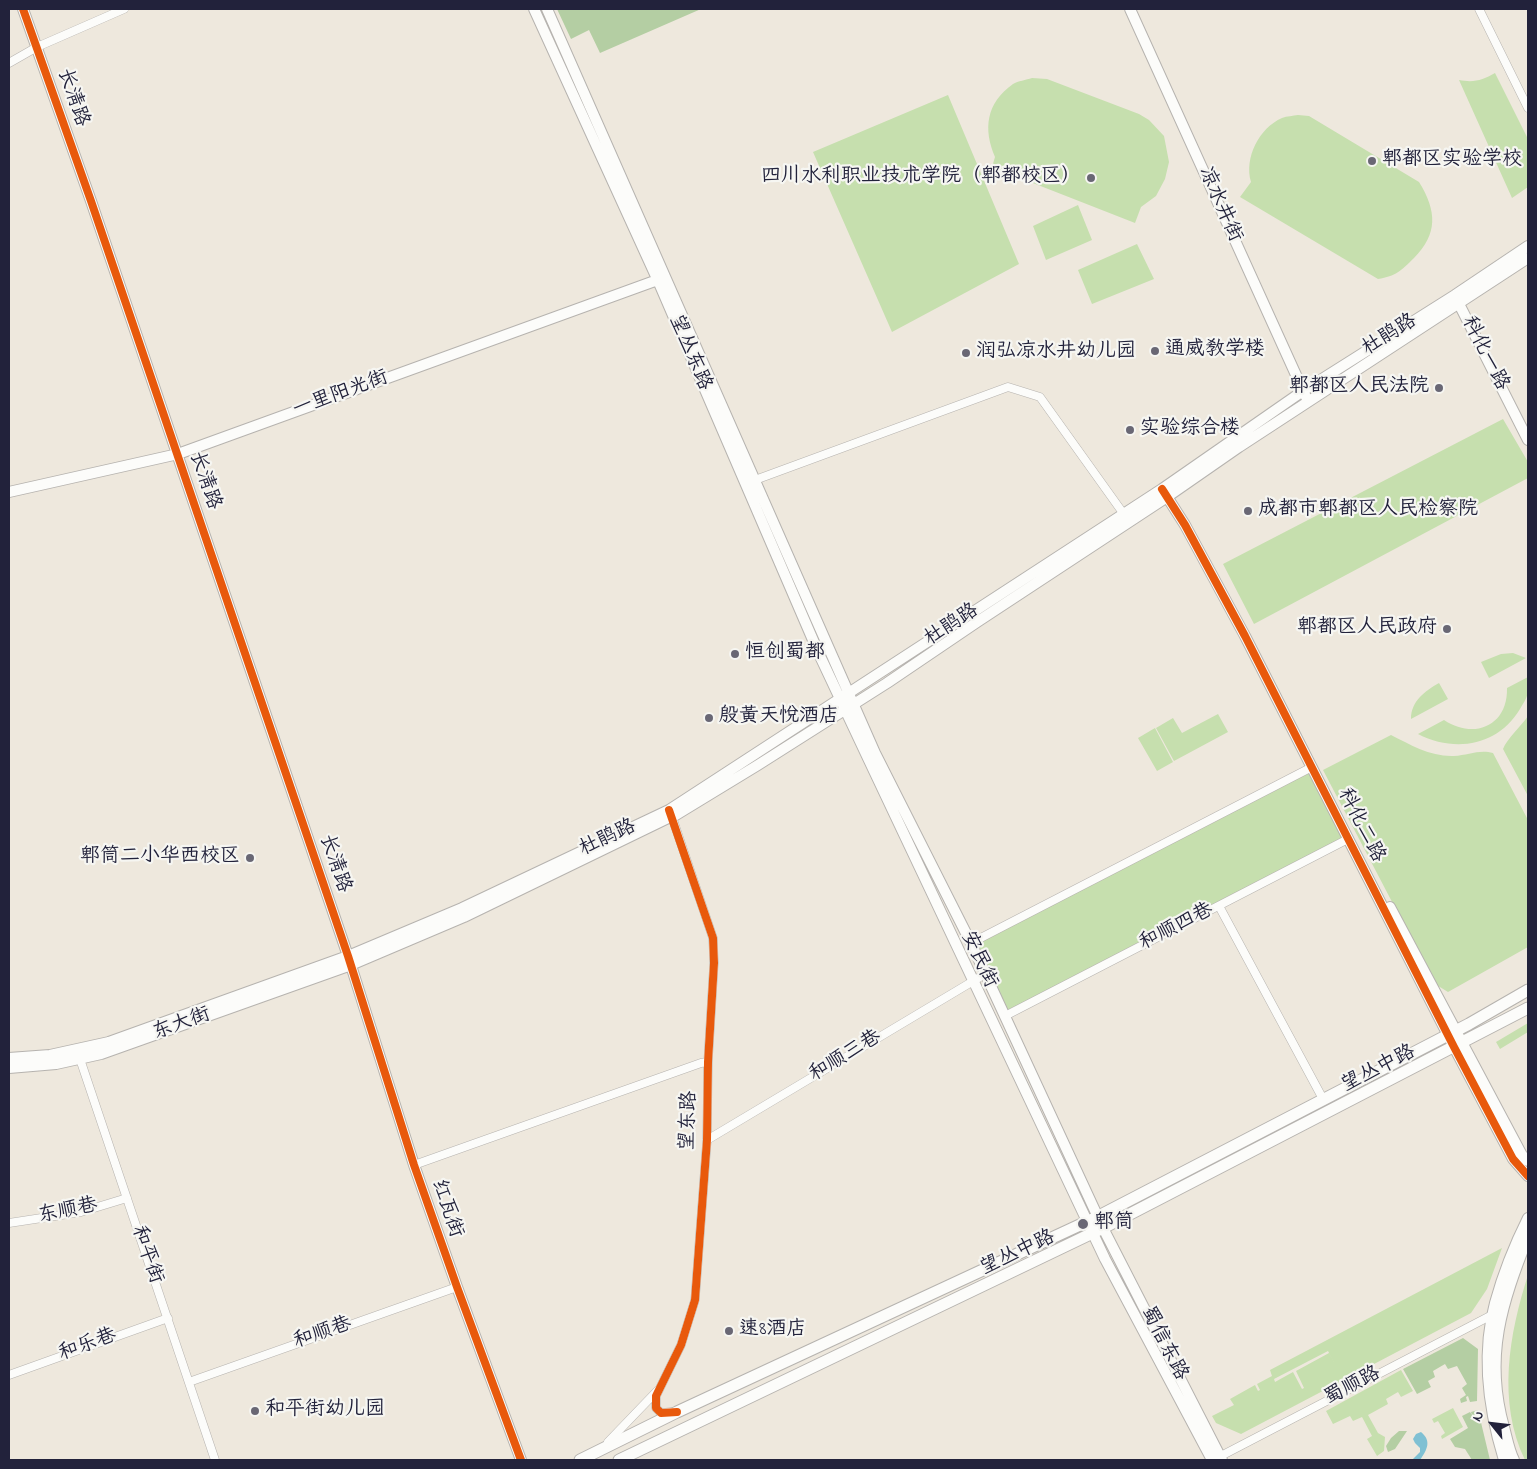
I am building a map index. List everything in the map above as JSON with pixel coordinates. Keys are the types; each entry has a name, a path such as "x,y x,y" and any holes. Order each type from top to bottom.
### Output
{"main road":[{"name":"长清路","path":"23,9 178,454 350,961"},
{"name":"望丛东路","path":"534,9 755,480 845,697"},
{"name":"望丛东路","path":"547,9 662,279 845,697"},
{"name":"凉水井街","path":"1130,9 1308,401"},
{"name":"杜鹃路","path":"350,961 670,814 849,707 1457,300 1528,246"},
{"name":"杜鹃路","path":"670,814 1124,513 1167,493 1303,391 1528,258"},
{"name":"一里阳光街","path":"9,492 178,454 662,279"},
{"name":"科化一路","path":"1457,300 1528,437"},
{"name":"科化二路","path":"1167,493 1245,636 1348,839 1452,1033 1513,1159 1528,1176"},
{"path":"1167,493 1190,522 1250,634 1452,1033"},
{"name":"安民街","path":"845,697 973,981 1098,1230"},
{"name":"安民街","path":"849,707 875,754 971,943 1005,1016 1092,1219"},
{"name":"东大街","path":"9,1068 56,1064 109,1042 350,961"},
{"name":"红瓦街","path":"350,961 414,1165 521,1460"},
{"name":"望丛中路","path":"580,1460 677,1412 1092,1219 1452,1033 1528,990"},
{"name":"望丛中路","path":"619,1460 1098,1230 1528,1008"},
{"path":"1458,1045 1522,1155 1528,1161"},
{"name":"东大街","path":"9,1058 78,1054"},
{"path":"1504,1460 1496,1432 1490,1399 1488,1350 1492,1314 1502,1282 1528,1218"},
{"name":"蜀信东路","path":"1098,1230 1217,1459"},
{"path":"1514,1460 1500,1414 1495,1357 1502,1310 1528,1237"}],"street":[{"path":"9,63 37,47 124,9"},
{"path":"1479,9 1528,108"},
{"path":"755,480 1008,387 1040,397 1124,513"},
{"path":"971,943 1312,767"},
{"name":"望东路","path":"670,814 713,938 714,963 708,1062 707,1140 695,1300 681,1345 656,1396 656,1408 661,1413 677,1412"},
{"name":"和顺四巷","path":"1005,1016 1348,839"},
{"path":"1219,906 1323,1099"},
{"name":"和顺三巷","path":"707,1140 985,974"},
{"name":"和平街","path":"78,1054 215,1460"},
{"path":"414,1165 702,1062 708,1062"},
{"name":"东顺巷","path":"9,1222 81,1212 127,1198"},
{"name":"和顺巷","path":"189,1382 457,1287"},
{"name":"蜀顺路","path":"1217,1459 1492,1314"},
{"name":"和乐巷","path":"9,1375 168,1318"},
{"name":"望东路","path":"599,1451 663,1384"}],"green space":[{"path":"557,9 701,9 600,53 589,30 571,39"},
{"path":"1495,73 1528,139 1528,187 1512,198 1459,80 1478,80"},
{"path":"1032,78 1047,79 1139,114 1149,120 1164,136 1169,162 1165,179 1156,196 1141,207 1135,223 992,167 995,157 991,147 988,127 992,108 1004,91 1013,84"},
{"path":"948,95 1019,264 892,332 813,152"},
{"path":"1309,116 1419,182 1432,212 1431,231 1422,249 1398,272 1378,279 1240,197 1251,182 1249,173 1250,163 1255,145 1260,136 1266,129 1284,117"},
{"path":"1078,205 1092,240 1046,260 1033,226"},
{"path":"1137,244 1154,279 1092,304 1078,270"},
{"path":"1503,419 1528,462 1528,478 1254,624 1223,564"},
{"path":"1513,653 1526,658 1489,678 1481,662 1501,654"},
{"path":"1528,677 1527,694 1520,709 1500,731 1488,738 1461,744 1432,740 1418,734 1444,720 1455,726 1467,729 1487,726 1502,712 1506,701 1507,688"},
{"path":"1439,683 1448,699 1411,719 1416,702 1424,693"},
{"path":"1218,714 1228,732 1174,761 1156,728 1173,718 1182,733"},
{"path":"1528,716 1528,796 1503,749"},
{"path":"1155,728 1173,762 1157,771 1138,738"},
{"path":"1391,735 1421,750 1437,755 1454,756 1479,752 1493,753 1528,820 1528,947 1448,992 1435,984 1323,770"},
{"path":"1310,772 1345,839 1008,1013 975,945"},
{"path":"1528,1023 1528,1032 1500,1049 1496,1042"},
{"path":"1502,1248 1487,1289 1471,1313 1241,1434 1216,1423 1212,1416 1234,1405 1230,1399 1255,1385 1258,1391 1260,1390 1257,1384 1272,1376 1270,1370","holes":["1328,1351 1338,1370 1329,1353 1296,1371 1304,1388 1302,1389 1293,1372 1275,1382 1274,1379"]},
{"path":"1528,1275 1528,1460 1525,1460 1516,1438 1511,1415 1509,1368 1511,1344"},
{"path":"1463,1338 1478,1349 1477,1401 1470,1402 1468,1396 1466,1397 1467,1401 1461,1403 1460,1399 1466,1395 1462,1388 1467,1384 1457,1366 1448,1369 1445,1364 1433,1371 1435,1377 1428,1381 1431,1387 1417,1394 1403,1369"},
{"path":"1401,1370 1413,1391 1401,1397 1398,1392 1386,1399 1388,1404 1368,1415 1378,1433 1385,1437 1384,1451 1377,1456 1367,1439 1372,1436 1362,1417 1353,1421 1350,1416 1333,1424 1326,1411"},
{"path":"1453,1408 1463,1427 1442,1439 1441,1436 1445,1433 1438,1421 1434,1423 1432,1419"},
{"path":"1478,1410 1490,1460 1472,1460 1465,1449 1455,1447 1450,1439 1468,1428 1462,1416 1470,1412 1472,1415 1471,1412"},
{"path":"1399,1431 1407,1431 1395,1449 1388,1452 1386,1446"}],"water":[{"path":"1421,1432 1426,1439 1427,1446 1420,1460 1412,1460 1420,1452 1420,1448 1413,1439 1416,1434"}],"cycle path":[{"path":"23,9 91,201 348,956 414,1165 521,1460"},
{"path":"1162,489 1185,525 1245,636 1513,1159 1528,1176"},
{"path":"669,810 713,938 714,963 708,1062 707,1140 695,1300 681,1345 656,1396 656,1408 661,1413 677,1412"}],"place":[{"name":"郫都区实验学校","path":"1372,161"},
{"name":"四川水利职业技术学院（郫都校区）","path":"1091,178"},
{"name":"通威教学楼","path":"1155,351"},
{"name":"润弘凉水井幼儿园","path":"966,353"},
{"name":"郫都区人民法院","path":"1439,388"},
{"name":"实验综合楼","path":"1130,430"},
{"name":"成都市郫都区人民检察院","path":"1248,511"},
{"name":"郫都区人民政府","path":"1447,629"},
{"name":"恒创蜀都","path":"735,654"},
{"name":"殷黄天悦酒店","path":"709,718"},
{"name":"郫筒二小华西校区","path":"250,858"},
{"name":"郫筒","path":"1083,1224"},
{"name":"速8酒店","path":"729,1331"},
{"name":"和平街幼儿园","path":"255,1411"}]}
